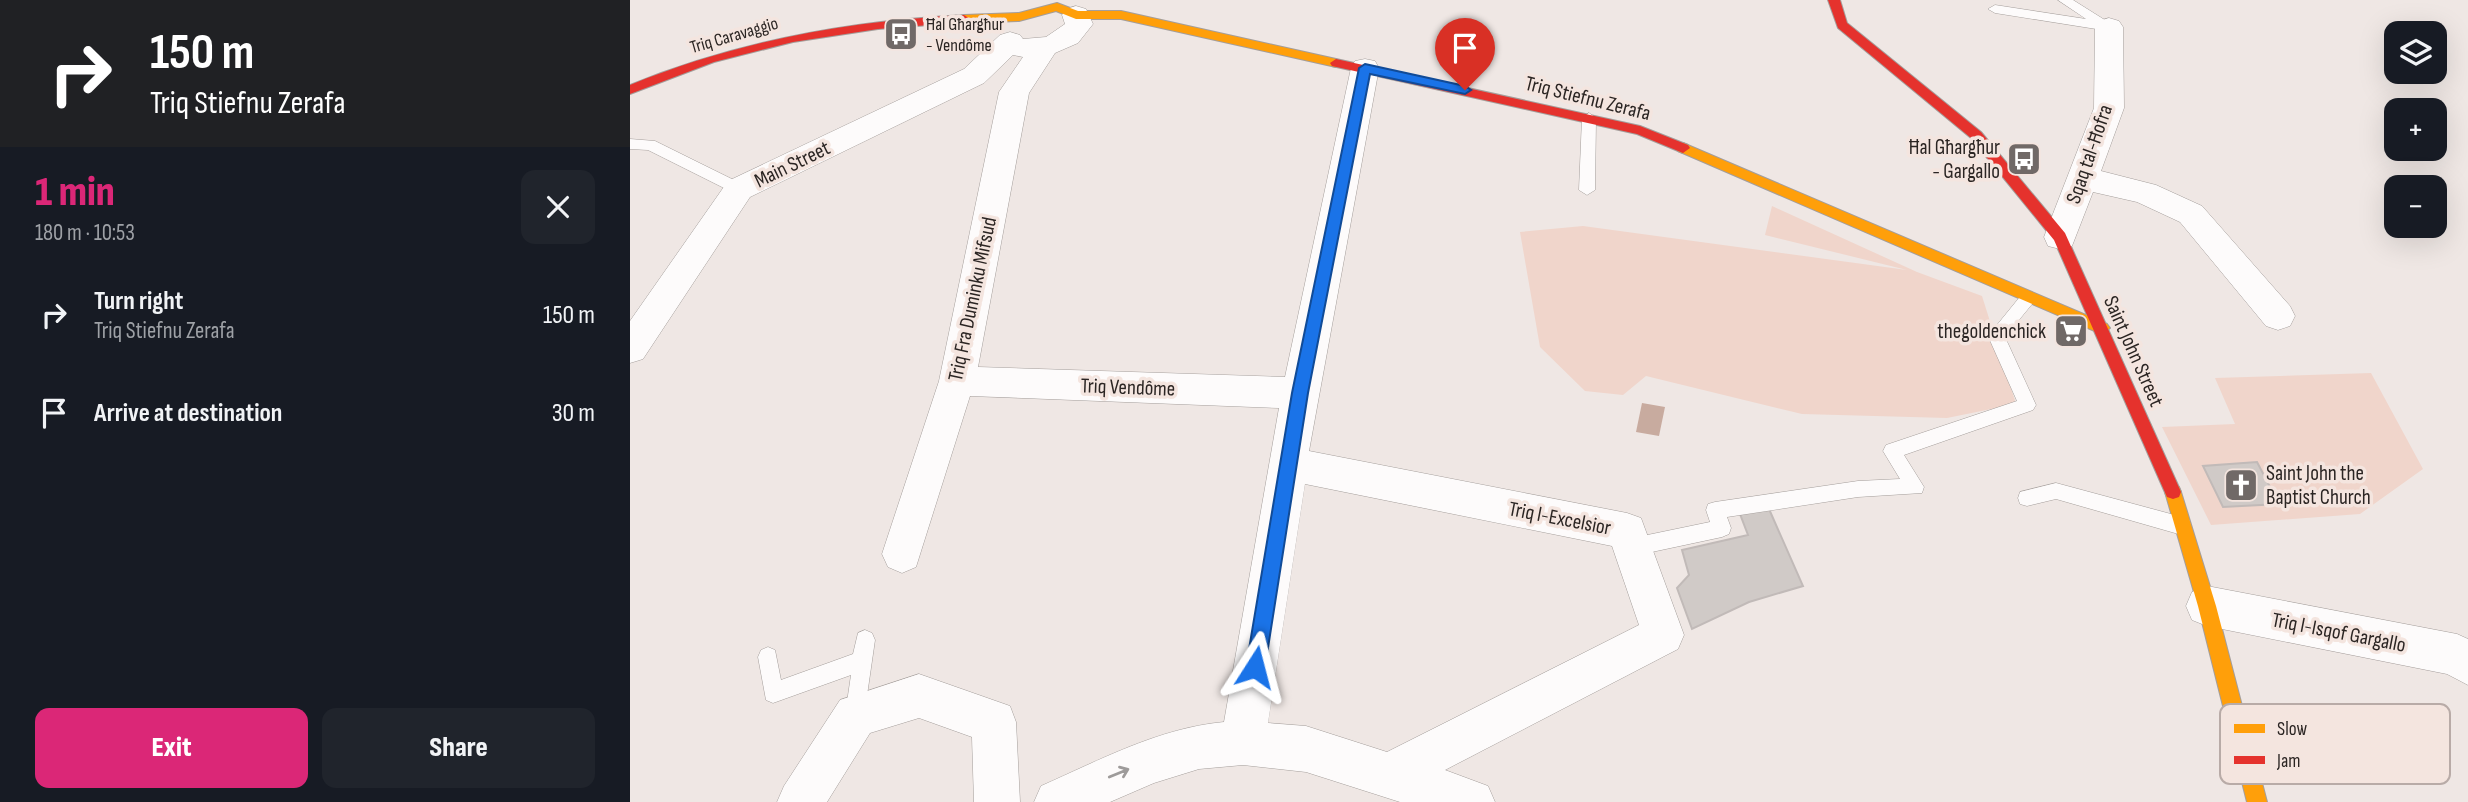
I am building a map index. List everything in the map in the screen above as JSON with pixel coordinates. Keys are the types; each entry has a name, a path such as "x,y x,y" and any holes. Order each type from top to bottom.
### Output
{"street":[{"name":"Saint John Street","path":"1834,0 1842,24 1976,135 2060,237 2175,497 2232,704"},
{"name":"Triq Stiefnu Zerafa","path":"1047,4 1076,15 1121,15 1640,130 2102,328"},
{"name":"Triq Caravaggio","path":"630,90 663,75 807,34 904,21 1015,29 1047,4"},
{"path":"1015,29 1021,48 1044,48 1071,38 1079,24 1076,15"},
{"name":"Sqaq tal-Ħofra","path":"2060,237 2109,108 2109,27"},
{"name":"Main Street","path":"630,349 739,189 974,76 1015,29"},
{"name":"Triq Fra Duminku Mifsud","path":"902,554 957,381 1014,92 1044,48"},
{"path":"1243,743 1300,393 1365,68"},
{"path":"2083,178 2145,193 2191,214 2278,316"},
{"name":"Triq Vendôme","path":"957,381 1300,393"},
{"name":"Triq l-Excelsior","path":"1289,464 1627,531 1663,635 1388,775"},
{"name":"Triq l-Isqof Gargallo","path":"2207,606 2457,654 2468,664"},
{"path":"800,802 856,716 919,696 994,722 997,802"},
{"path":"1058,802 1151,761 1199,747 1243,743 1306,749 1457,800"},
{"name":"Saint John Street","path":"2252,784 2257,802"}],"lane":[{"path":"2064,0 2109,27"},
{"path":"1995,9 2109,27"},
{"path":"1587,190 1589,118"},
{"path":"630,144 650,145 739,189"},
{"path":"1633,547 1722,528 1715,510 1858,489 1915,487 1892,451 2027,405 1996,336 2029,298"},
{"path":"2027,498 2056,491 2184,527"},
{"path":"768,657 773,693 864,650 856,716"}],"shaded area":[{"path":"1772,206 1917,272 1982,296 2016,404 1947,418 1802,414 1646,376 1623,395 1585,391 1540,347 1520,232 1583,226 1907,270 1765,235"},
{"path":"2371,373 2423,469 2360,514 2211,525 2162,427 2235,424 2215,378"},
{"path":"1642,403 1665,407 1659,436 1636,432"}],"building":[{"name":"Saint John the Baptist Church","path":"2257,462 2279,504 2223,507 2203,466"},
{"path":"1769,509 1803,586 1749,602 1692,629 1677,588 1689,575 1682,550 1748,535 1740,514"}],"traffic: slow":[{"path":"964,19 1019,17 1057,7 1076,15 1121,15 1336,63"},
{"path":"1683,148 2102,328"},
{"path":"2173,492 2207,606 2232,704"},
{"path":"2252,784 2257,802"}],"traffic: jam":[{"path":"1834,0 1842,25 1976,135 2060,237 2173,492"},
{"path":"630,90 710,60 793,38 878,25 964,19"},
{"path":"1336,63 1640,130 1683,148"}],"place":[{"name":"Ħal Għargħur - Vendôme","path":"901,34"},
{"name":"Ħal Għargħur - Gargallo","path":"2024,159"},
{"name":"thegoldenchick","path":"2071,331"},
{"name":"Saint John the Baptist Church","path":"2241,485"}],"route":[{"path":"1255,667 1300,393 1365,68 1465,90"}]}
